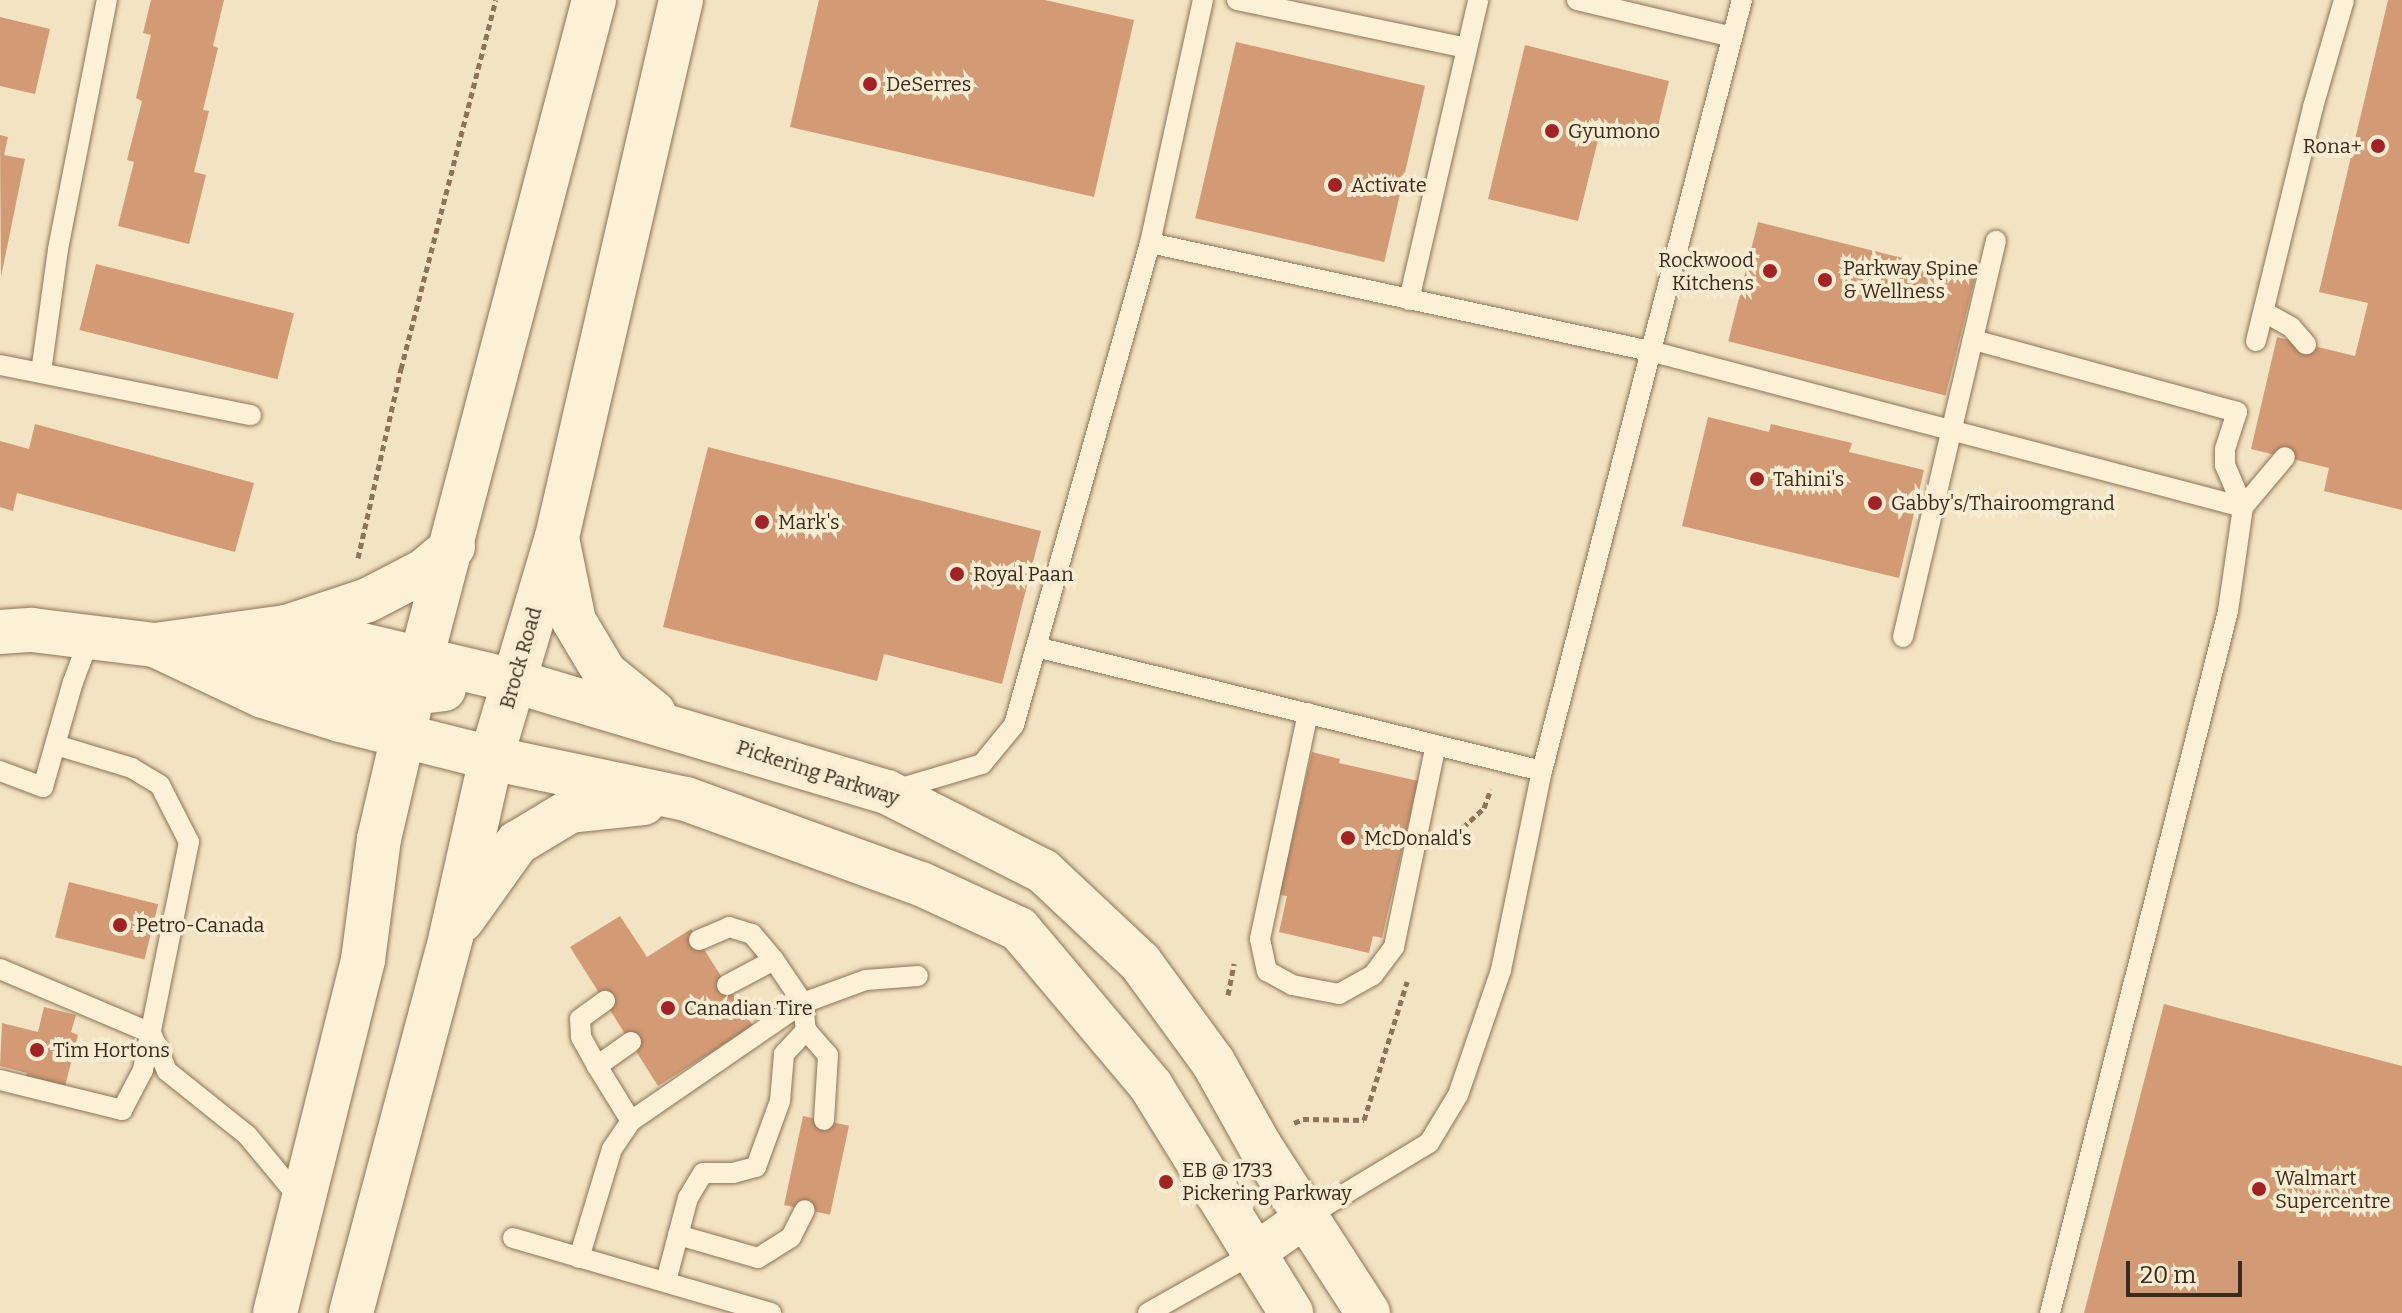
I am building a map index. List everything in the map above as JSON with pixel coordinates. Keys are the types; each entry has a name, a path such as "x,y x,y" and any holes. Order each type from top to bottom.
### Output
{"main road":[{"path":"275,1313 363,960 379,839 413,696 594,0"},
{"name":"Brock Road","path":"351,1313 451,936 491,758 557,537 681,0"},
{"path":"557,537 574,621 605,673 668,725"},
{"path":"286,627 368,600 424,571 453,547"},
{"name":"Pickering Parkway","path":"0,632 32,630 155,645 286,627 413,696 491,758 686,799 921,884 1019,929 1151,1086 1291,1313"},
{"name":"Pickering Parkway","path":"155,645 274,699 413,696 514,681 887,792 1043,871 1140,962 1213,1062 1305,1218 1368,1313"},
{"path":"451,936 517,843 570,811 686,799"}],"street":[{"path":"1256,1252 1305,1218"}],"lane":[{"path":"41,372 58,249 107,0"},
{"path":"887,792 982,764 1014,725 1150,243 1203,0"},
{"path":"1237,0 1466,48"},
{"path":"1409,300 1478,0"},
{"path":"1577,0 1732,37"},
{"path":"1305,1218 1429,1143 1458,1095 1501,970 1542,771 1742,0"},
{"path":"2256,341 2313,107 2344,0"},
{"path":"1903,637 1996,241"},
{"path":"1150,243 1650,351 2243,507"},
{"path":"2264,312 2291,327 2306,344"},
{"path":"1973,340 2237,412 2225,449 2225,465 2243,507 2228,611 2050,1313"},
{"path":"0,365 251,415"},
{"path":"2243,507 2285,457"},
{"path":"0,771 43,787 73,682 90,637"},
{"path":"1036,647 1542,771"},
{"path":"1308,713 1260,939 1267,971 1292,985 1339,994 1373,975 1394,947 1436,745"},
{"path":"0,1080 122,1110 143,1070 189,842 160,785 132,768 56,745"},
{"path":"699,940 729,927 752,934 774,960 803,1003 806,1030 828,1055 824,1120"},
{"path":"727,985 774,960"},
{"path":"0,969 151,1033 167,1071 247,1135 303,1202"},
{"path":"579,1258 612,1149 631,1121 803,1003 866,980 918,976"},
{"path":"605,1001 580,1019 581,1037 631,1121"},
{"path":"666,1281 688,1198 703,1173 733,1173 756,1167 780,1101 784,1054 806,1030"},
{"path":"597,1066 631,1042"},
{"path":"678,1235 758,1258 791,1237 805,1210"},
{"path":"513,1238 771,1313"},
{"path":"1148,1313 1256,1252"}],"path":[{"path":"356,567 405,353 496,0"}],"building":[{"path":"151,0 224,0 213,46 218,48 203,110 209,111 194,172 206,175 189,244 118,226 134,162 127,160 142,101 136,98 151,35 143,33"},
{"path":"819,0 1045,0 1134,20 1094,197 790,127"},
{"name":"Rona+","path":"2388,0 2402,0 2402,510 2324,491 2329,468 2251,449 2277,337 2355,356 2368,303 2319,292"},
{"path":"0,17 50,29 35,94 0,86"},
{"path":"1236,42 1425,86 1384,262 1195,218"},
{"name":"Gyumono","path":"1525,45 1669,81 1655,138 1602,124 1578,221 1488,199"},
{"path":"0,135 8,137 4,155 25,159 1,277"},
{"path":"1758,222 1975,276 1946,396 1728,341"},
{"path":"96,264 294,313 277,379 80,330"},
{"path":"1708,417 1769,432 1771,424 1852,443 1849,452 1924,470 1899,578 1682,526"},
{"path":"35,424 254,483 235,552 17,493 13,511 0,507 0,441 29,449"},
{"path":"708,447 1041,531 1002,684 884,654 877,681 663,627"},
{"name":"McDonald's","path":"1312,752 1340,759 1339,763 1418,781 1382,938 1373,936 1369,953 1279,932 1287,896 1279,895"},
{"path":"69,882 158,904 144,960 55,937"},
{"path":"620,916 647,957 691,929 753,1026 658,1086 570,947"},
{"name":"Walmart Supercentre","path":"2164,1004 2402,1066 2402,1313 2084,1313"},
{"name":"Tim Hortons","path":"44,1007 76,1015 71,1032 78,1035 61,1102 21,1092 27,1073 0,1066 2,1023 38,1032"},
{"path":"803,1116 849,1126 830,1215 784,1205"}],"place":[{"name":"DeSerres","path":"870,84"},
{"name":"Gyumono","path":"1552,131"},
{"name":"Rona+","path":"2378,146"},
{"name":"Activate","path":"1335,185"},
{"name":"Rockwood Kitchens","path":"1770,271"},
{"name":"Parkway Spine & Wellness","path":"1825,280"},
{"name":"Tahini's","path":"1757,479"},
{"name":"Gabby's/Thairoomgrand","path":"1875,503"},
{"name":"Mark's","path":"762,522"},
{"name":"Royal Paan","path":"957,574"},
{"name":"McDonald's","path":"1348,838"},
{"name":"Petro-Canada","path":"120,925"},
{"name":"Canadian Tire","path":"668,1008"},
{"name":"Tim Hortons","path":"37,1050"},
{"name":"EB @ 1733 Pickering Parkway","path":"1166,1182"},
{"name":"Walmart Supercentre","path":"2259,1189"}]}
